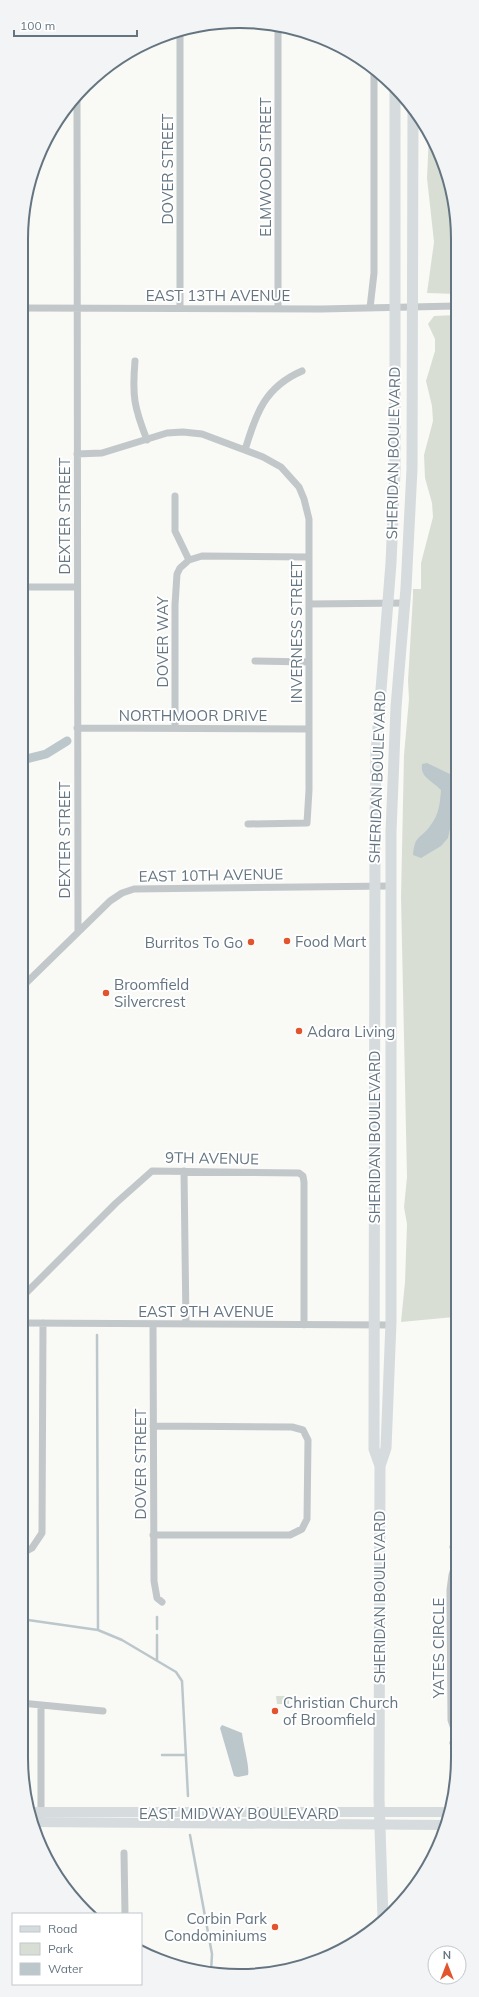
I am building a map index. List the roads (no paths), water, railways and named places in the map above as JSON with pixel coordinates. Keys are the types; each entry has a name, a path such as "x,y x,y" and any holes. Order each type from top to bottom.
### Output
{"main road":[{"name":"SHERIDAN BOULEVARD","path":"380,1466 374,1448 374,886 376,753 388,603 394,472 396,97"},
{"name":"SHERIDAN BOULEVARD","path":"383,1913 380,1825 380,1466 386,1448 391,1325 391,886 393,770 405,603 412,468 413,119"},
{"name":"EAST MIDWAY BOULEVARD","path":"37,1817 444,1812"},
{"name":"EAST MIDWAY BOULEVARD","path":"37,1817 440,1825"}],"street":[{"name":"ELMWOOD STREET","path":"278,32 278,308"},
{"name":"DOVER STREET","path":"180,37 180,308"},
{"path":"370,308 374,273 374,76"},
{"name":"DEXTER STREET","path":"77,104 76,587 78,932"},
{"name":"EAST 13TH AVENUE","path":"28,308 370,308 395,306 451,306"},
{"path":"135,361 135,410 147,440"},
{"path":"77,454 102,453 167,433 194,433 245,450 256,418 266,399 276,386 302,371"},
{"name":"INVERNESS STREET","path":"245,450 266,459 288,474 302,494 309,519 309,729 307,823 248,824"},
{"path":"175,496 175,531 189,560 202,556 309,557"},
{"name":"DOVER WAY","path":"175,728 175,584 180,568 189,560"},
{"path":"28,587 76,587"},
{"path":"309,604 405,603"},
{"path":"255,661 309,662"},
{"name":"NORTHMOOR DRIVE","path":"77,728 309,729"},
{"name":"EAST 10TH AVENUE","path":"28,981 110,901 122,893 134,889 391,886"},
{"name":"9TH AVENUE","path":"28,1291 145,1176 156,1170 292,1172 299,1173 303,1176 304,1325"},
{"path":"184,1171 186,1324"},
{"name":"EAST 9TH AVENUE","path":"28,1323 391,1325"},
{"path":"28,1550 32,1548 42,1532 42,1323"},
{"name":"DOVER STREET","path":"153,1324 154,1581 157,1598 162,1602"},
{"path":"153,1426 292,1427 303,1430 308,1440 308,1447 307,1518 302,1529 290,1535 153,1535"},
{"name":"YATES CIRCLE","path":"451,1582 451,1720"},
{"path":"28,1704 103,1711"},
{"path":"37,1817 41,1705"},
{"path":"124,1853 125,1913"}],"water":[{"path":"427,763 451,775 451,824 448,838 441,846 421,858 413,855 415,844 418,838 430,826 435,818 441,790 425,776 422,769 422,764"},
{"path":"222,1725 242,1733 248,1775 238,1777 234,1776 220,1728"}],"waterway":[{"path":"28,758 46,754 67,741"},
{"path":"97,1335 98,1630"},
{"path":"157,1617 157,1629"},
{"path":"28,1620 98,1630 122,1640 176,1672 182,1681 188,1796"},
{"path":"157,1635 157,1660"},
{"path":"162,1755 186,1755"},
{"path":"190,1835 212,1954 211,1967"}],"place":[{"name":"Food Mart","path":"287,941"},
{"name":"Burritos To Go","path":"251,942"},
{"name":"Broomfield Silvercrest","path":"106,993"},
{"name":"Adara Living","path":"299,1031"},
{"name":"Christian Church of Broomfield","path":"275,1711"},
{"name":"Corbin Park Condominiums","path":"275,1927"}]}
